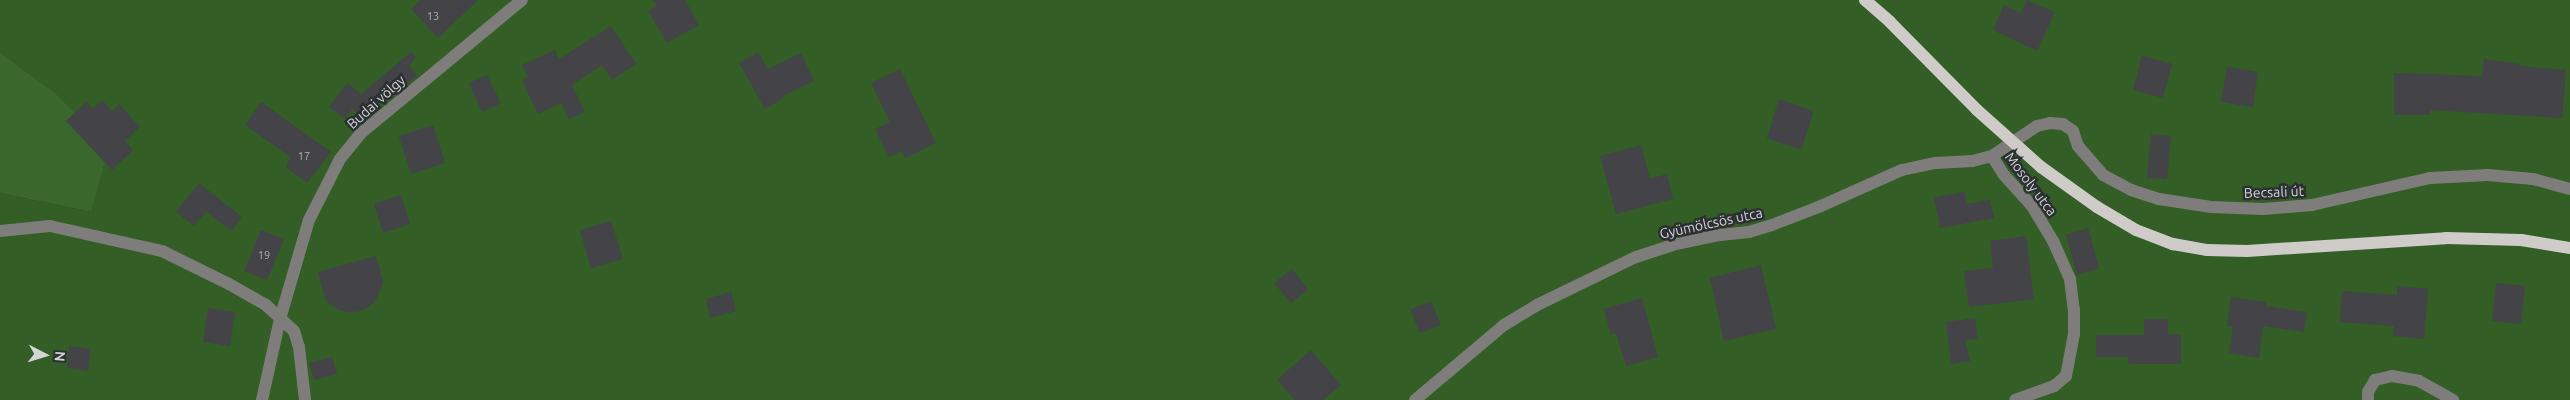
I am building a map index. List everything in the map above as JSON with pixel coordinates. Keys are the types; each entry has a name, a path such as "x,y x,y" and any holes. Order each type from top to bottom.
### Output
{"main road":[{"path":"1866,0 2011,141 2072,191 2136,230 2173,244 2207,250 2265,250 2446,238 2521,240 2570,248"}],"street":[{"name":"Budai völgy","path":"262,400 280,319 308,220 340,159 360,134 522,0"},
{"name":"Becsali út","path":"2011,141 2037,126 2050,123 2062,124 2072,132 2078,146 2103,175 2130,190 2159,199 2211,207 2263,209 2312,206 2430,178 2488,175 2533,179 2570,189"},
{"name":"Gyümölcsös utca","path":"1415,400 1504,325 1536,305 1636,258 1672,245 1720,235 1749,232 1772,225 1821,206 1902,170 1936,163 1972,161 1992,156 2011,141"},
{"name":"Mosoly utca","path":"1992,156 2004,175 2032,206 2053,241 2070,279 2074,310 2074,334 2066,376 2054,386 2016,400"},
{"path":"0,231 50,226 162,251 266,305 294,331 299,347 305,400"},
{"path":"2368,400 2368,392 2375,380 2392,376 2418,380 2453,400"}],"green space":[{"path":"0,0 2570,0 2570,400 0,400 0,193 91,212 54,92 0,52"},
{"path":"0,52 54,92 109,147 91,212 0,193"}],"building":[{"path":"421,0 478,0 438,38 411,9"},
{"path":"653,0 685,0 699,25 667,43 648,11 657,6"},
{"path":"2027,0 2055,12 2037,51 1993,30 2004,5 2021,13"},
{"path":"611,26 636,64 612,80 602,65 572,85 585,112 569,119 561,103 538,114 522,80 528,77 522,65 555,50 559,59"},
{"path":"411,52 416,57 409,66 417,76 387,100 386,96 365,119 352,109 345,119 329,107 347,83 361,94"},
{"path":"758,52 768,69 801,53 814,81 783,96 784,98 765,109 739,63"},
{"path":"2142,56 2172,64 2163,98 2133,90"},
{"path":"2484,59 2520,64 2520,66 2566,70 2562,118 2430,110 2430,115 2394,115 2394,73 2482,76"},
{"path":"2227,67 2258,72 2253,107 2221,102"},
{"path":"900,69 936,143 905,158 902,151 889,157 875,129 890,122 871,83"},
{"path":"487,75 501,103 482,112 469,83"},
{"path":"1779,99 1814,111 1801,150 1767,138"},
{"path":"102,100 112,111 119,104 140,127 125,141 133,150 112,170 66,121 86,102 93,109"},
{"path":"261,102 331,152 307,183 286,167 291,155 289,156 245,125"},
{"path":"433,125 445,163 411,174 399,136"},
{"path":"2151,134 2171,136 2167,179 2147,178"},
{"path":"1641,145 1650,179 1667,174 1673,199 1616,214 1600,156"},
{"path":"199,183 242,217 231,231 206,211 194,226 176,212"},
{"path":"1965,192 1967,204 1990,200 1994,218 1940,228 1934,197"},
{"path":"401,195 410,224 383,233 374,204"},
{"path":"611,221 623,259 591,268 580,230"},
{"path":"2088,228 2099,268 2077,275 2066,235"},
{"path":"261,230 284,239 267,280 244,271"},
{"path":"2026,236 2034,299 1969,307 1964,271 1993,268 1990,241"},
{"path":"376,256 383,283 377,298 370,306 361,311 350,312 339,310 325,299 318,272"},
{"path":"1761,265 1776,329 1724,341 1710,278"},
{"path":"1292,269 1308,289 1291,303 1274,283"},
{"path":"2496,283 2525,286 2521,324 2492,321"},
{"path":"2397,286 2428,289 2424,339 2393,336 2394,326 2340,322 2342,291 2397,295"},
{"path":"731,292 736,311 710,318 706,299"},
{"path":"2231,297 2266,302 2266,306 2307,312 2304,332 2263,326 2259,358 2229,353 2233,326 2227,326"},
{"path":"1642,298 1658,357 1626,366 1616,333 1611,335 1604,309"},
{"path":"1431,301 1441,325 1420,333 1410,310"},
{"path":"208,308 235,312 230,346 203,342"},
{"path":"1975,318 1978,339 1965,340 1970,361 1951,364 1946,322"},
{"path":"2144,319 2168,319 2168,334 2181,334 2181,364 2128,364 2129,357 2096,357 2096,335 2144,335"},
{"path":"69,346 91,349 88,371 67,368"},
{"path":"1311,350 1341,385 1323,400 1295,400 1277,380"},
{"path":"332,357 337,374 314,380 309,363"}]}
